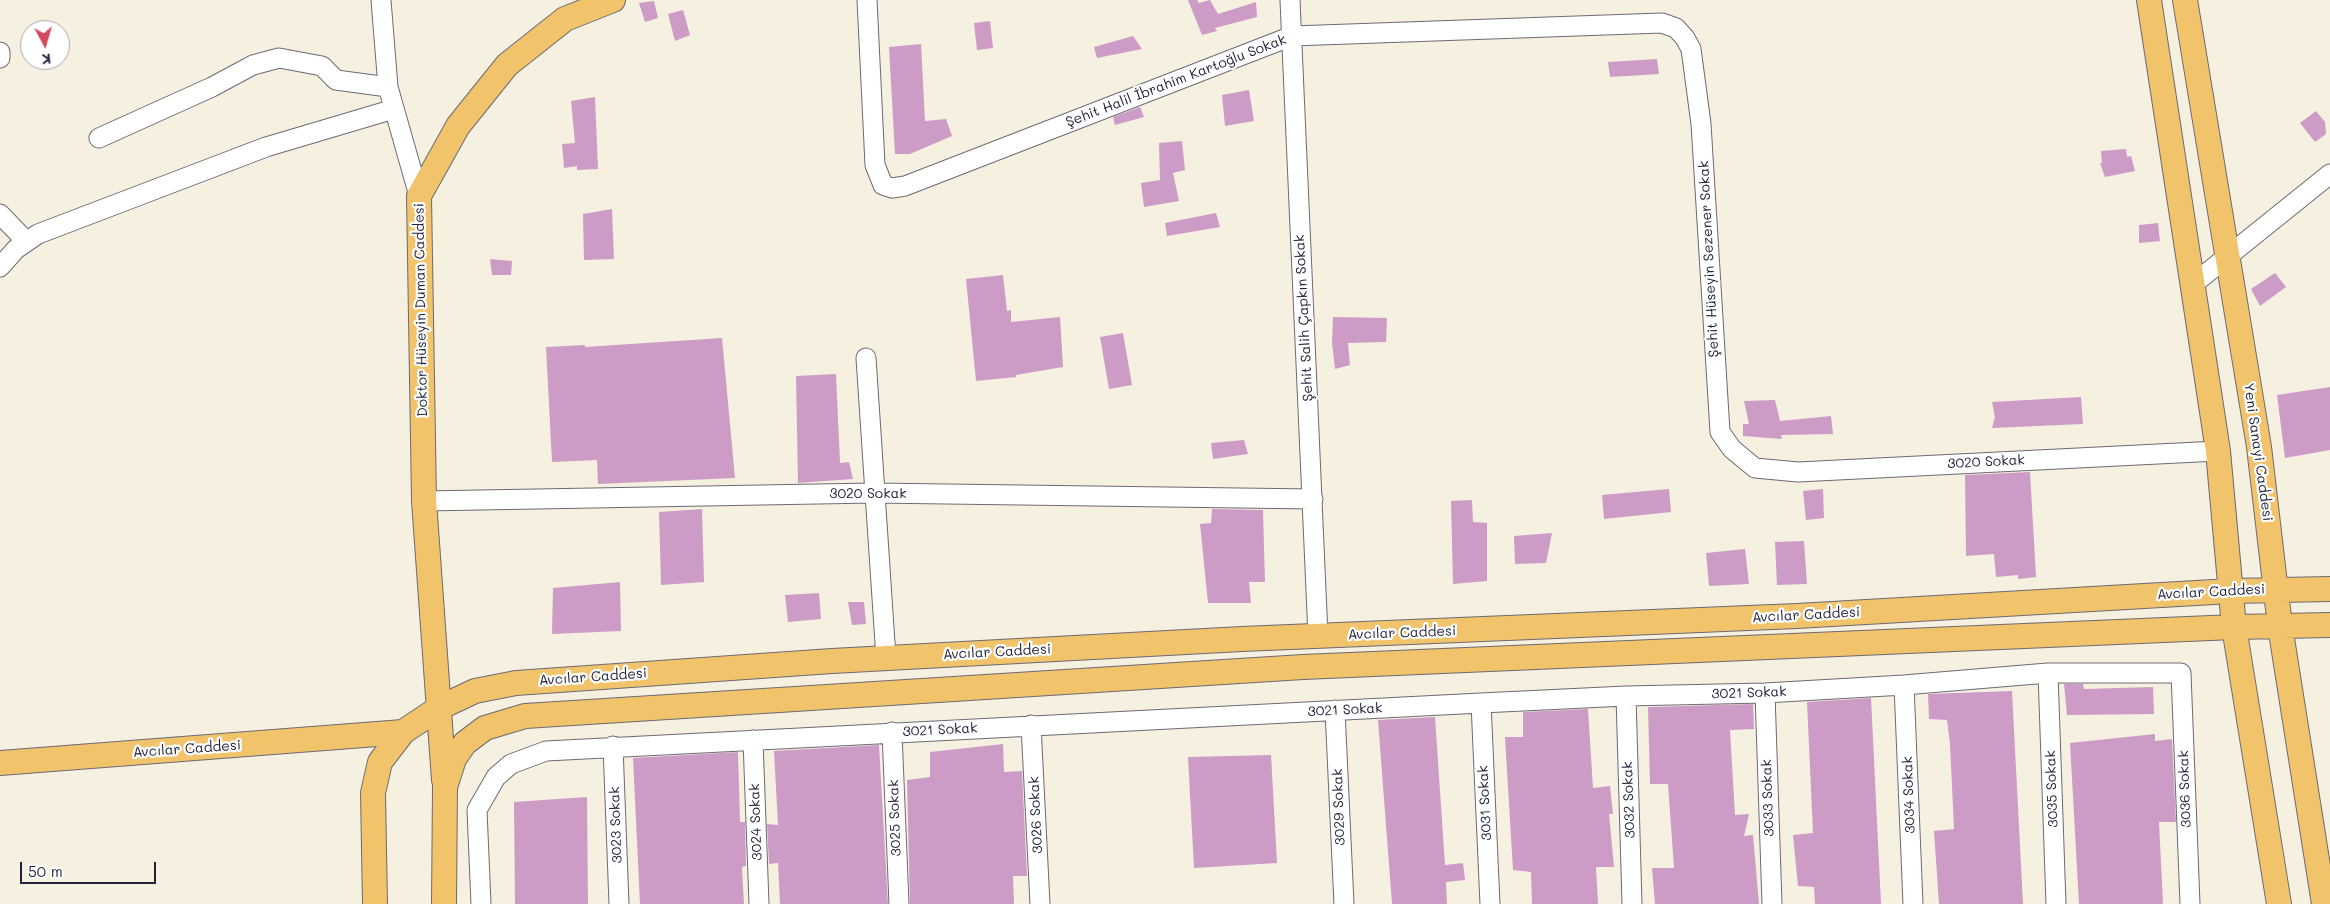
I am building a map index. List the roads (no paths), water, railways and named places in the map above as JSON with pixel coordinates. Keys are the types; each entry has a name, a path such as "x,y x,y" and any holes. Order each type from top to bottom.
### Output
{"main road":[{"name":"Doktor Hüseyin Duman Caddesi","path":"444,904 445,786 424,501 419,196 458,126 507,65 565,19 613,0"},
{"path":"2149,0 2218,451 2234,627 2279,904"},
{"name":"Yeni Sanayi Caddesi","path":"2185,0 2259,447 2280,626 2324,904"},
{"name":"Avcılar Caddesi","path":"439,708 475,691 516,683 560,678 886,658 1318,636 1797,616 2231,591 2276,589 2330,590"},
{"path":"2234,627 2330,625"},
{"name":"Doktor Hüseyin Duman Caddesi","path":"445,786 454,759 464,742 485,728 525,716 564,712 1283,668 2234,627"},
{"path":"375,904 373,793 380,762 403,732 439,708"},
{"name":"Avcılar Caddesi","path":"0,763 403,732"}],"street":[{"path":"381,0 388,87 419,196"},
{"name":"Şehit Halil İbrahim Kartoğlu Sokak","path":"867,0 874,165 883,185 892,188 905,186 1292,36 1662,23 1676,28 1685,38"},
{"name":"Şehit Salih Çapkın Sokak","path":"1290,0 1318,636"},
{"name":"Şehit Hüseyin Sezener Sokak","path":"1685,38 1691,49 1701,124 1720,432 1732,449 1755,468"},
{"path":"0,52 0,58"},
{"path":"99,138 212,87 253,65 279,58 322,66 336,80 388,87"},
{"path":"0,267 26,241 38,234 266,147 394,109"},
{"path":"2192,285 2330,174"},
{"path":"0,214 26,241"},
{"path":"866,358 886,658"},
{"name":"3020 Sokak","path":"1755,468 1798,472 2218,451"},
{"name":"3020 Sokak","path":"424,501 874,493 1313,499"},
{"name":"3021 Sokak","path":"481,904 478,810 496,777 511,764 546,751 613,746 1626,696 1765,693 1904,686 2048,673 2181,673"},
{"name":"3035 Sokak","path":"2048,673 2056,904"},
{"name":"3036 Sokak","path":"2181,673 2190,904"},
{"name":"3034 Sokak","path":"1904,686 1913,904"},
{"name":"3033 Sokak","path":"1765,693 1772,904"},
{"name":"3032 Sokak","path":"1626,696 1632,904"},
{"name":"3031 Sokak","path":"1481,703 1490,904"},
{"name":"3029 Sokak","path":"1335,710 1344,904"},
{"name":"3026 Sokak","path":"1031,725 1040,904"},
{"name":"3025 Sokak","path":"892,732 899,904"},
{"name":"3024 Sokak","path":"753,740 759,904"},
{"name":"3023 Sokak","path":"613,746 619,904"}]}
